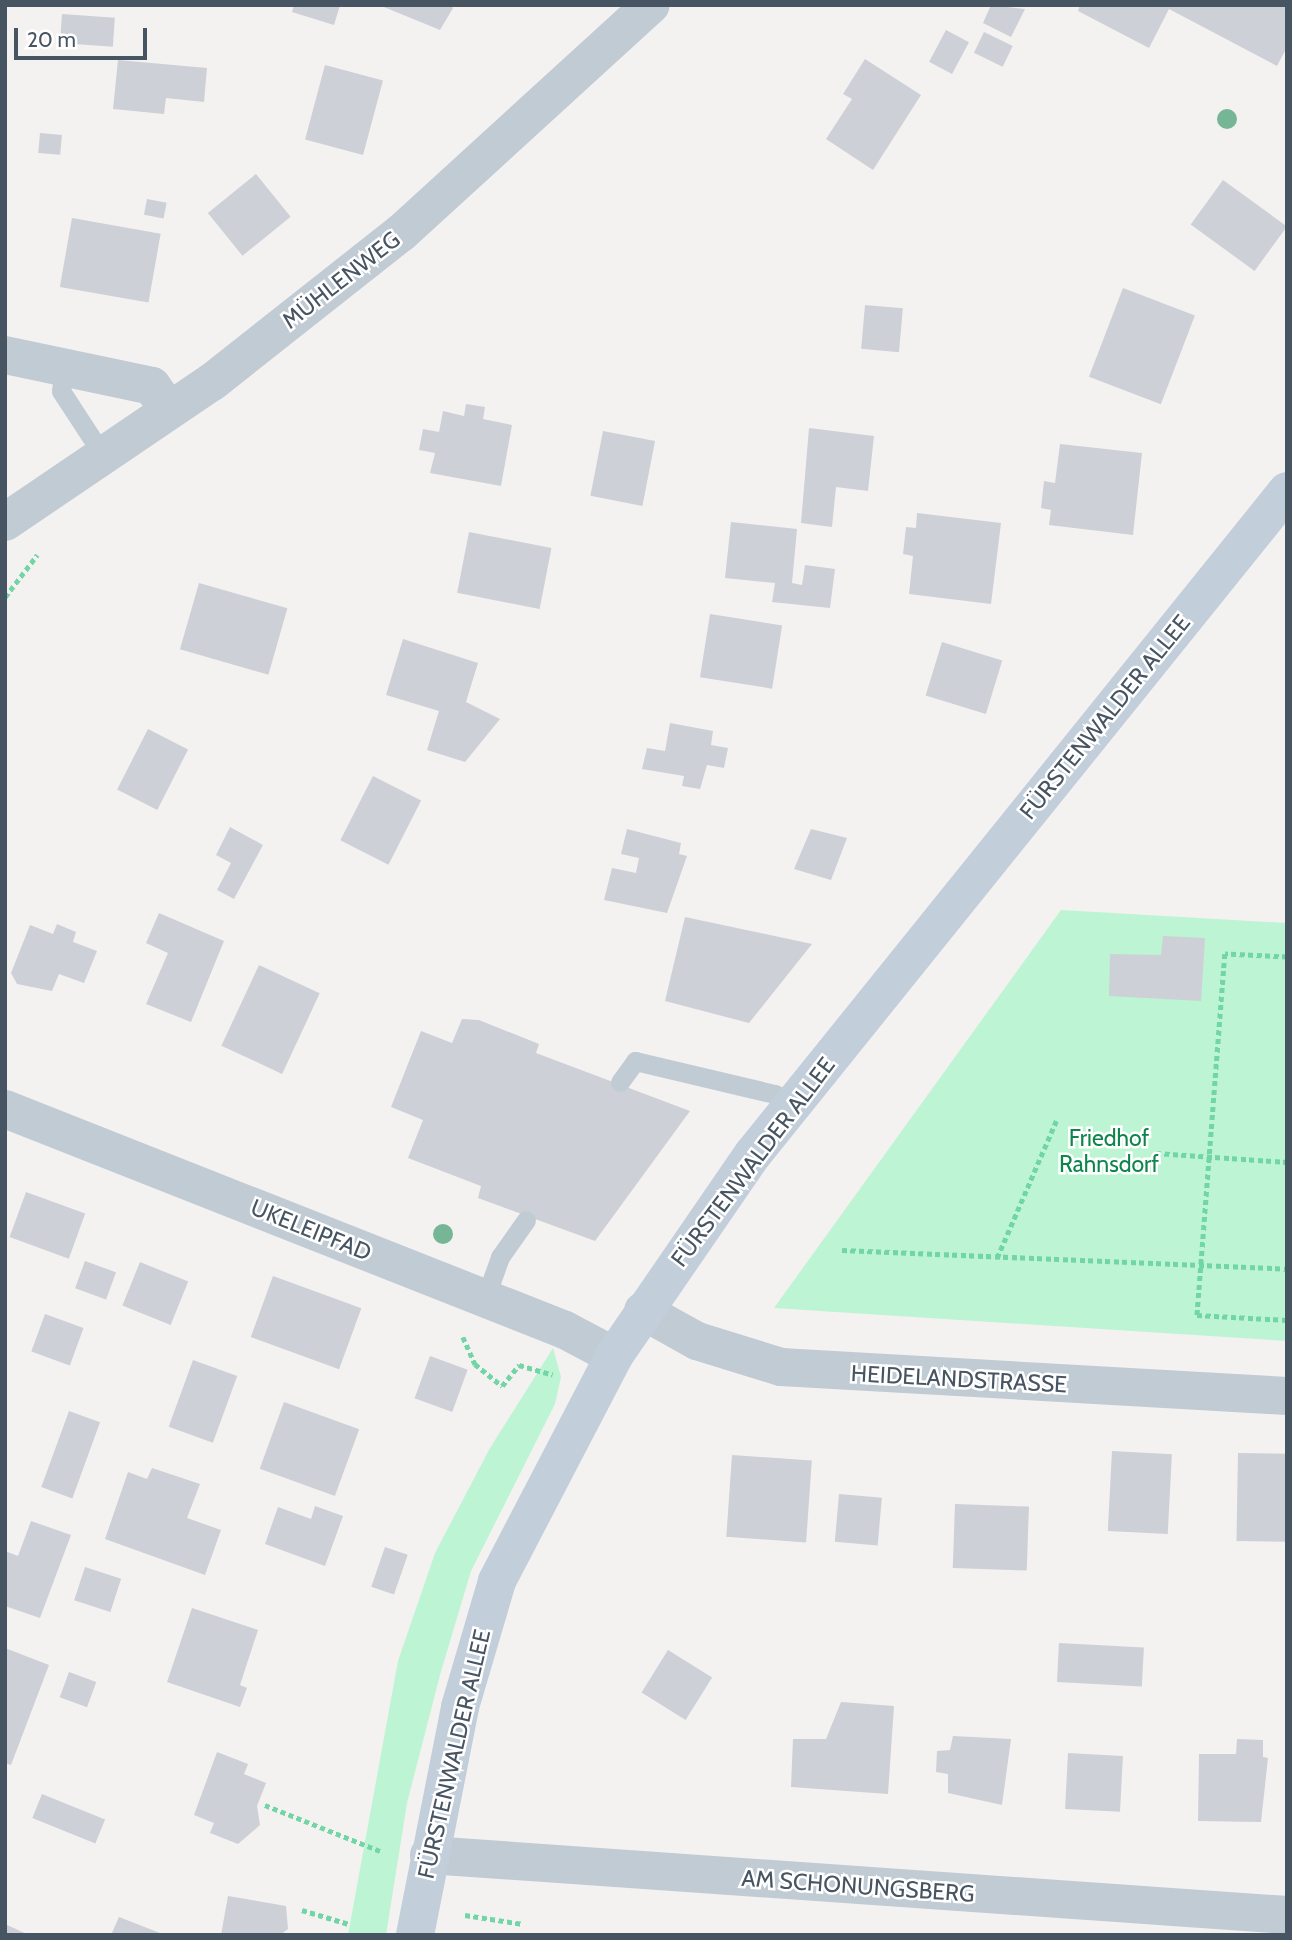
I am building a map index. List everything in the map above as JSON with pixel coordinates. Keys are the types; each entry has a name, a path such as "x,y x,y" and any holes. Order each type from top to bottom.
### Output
{"main road":[{"name":"FÜRSTENWALDER ALLEE","path":"415,1935 429,1855 469,1669 497,1581 614,1356 643,1311 792,1106 1287,491"}],"street":[{"name":"MÜHLENWEG","path":"5,522 104,457 169,410 401,233 651,5"},
{"path":"5,355 152,386 169,410"},
{"name":"UKELEIPFAD","path":"5,1109 485,1299 614,1356"},
{"name":"HEIDELANDSTRASSE","path":"643,1311 697,1341 781,1367 1287,1395"},
{"name":"AM SCHONUNGSBERG","path":"429,1855 1287,1915"}],"lane":[{"path":"64,367 61,391 104,457"},
{"path":"620,1082 635,1061 775,1094 792,1106"},
{"path":"485,1299 500,1257 526,1220"}],"path":[{"path":"1287,957 1225,954 1197,1315 1287,1320"},
{"path":"997,1258 1057,1119"},
{"path":"1156,1153 1209,1160 1287,1162"},
{"path":"842,1250 1200,1268 1287,1269"},
{"path":"454,1332 466,1338 484,1375 502,1386 519,1365 553,1375"},
{"path":"265,1805 380,1851"},
{"path":"302,1910 349,1924"},
{"path":"465,1915 523,1924"}],"green space":[{"name":"Friedhof Rahnsdorf","path":"1061,910 1287,923 1287,1341 774,1308"},
{"path":"553,1348 561,1377 555,1404 471,1571 440,1675 407,1803 386,1935 348,1935 398,1661 435,1553 490,1448"}],"building":[{"path":"294,5 340,5 334,25 292,12"},
{"path":"379,5 451,5 453,8 440,30"},
{"path":"991,5 1025,9 1011,37 983,23"},
{"path":"1080,5 1287,5 1287,47 1277,66 1169,9 1149,48 1078,11"},
{"path":"62,14 115,18 113,47 60,43"},
{"path":"946,30 969,42 952,74 929,62"},
{"path":"984,32 1013,46 1003,67 974,53"},
{"path":"865,59 921,95 873,170 826,139 852,99 843,94"},
{"path":"118,60 207,68 204,102 166,98 164,114 113,109"},
{"path":"325,65 383,81 363,155 305,139"},
{"path":"40,133 62,135 60,155 38,153"},
{"path":"256,174 291,217 242,256 208,213"},
{"path":"1223,180 1287,226 1255,271 1191,224"},
{"path":"147,199 167,203 164,219 144,215"},
{"path":"72,218 161,234 148,303 60,287"},
{"path":"1123,288 1195,316 1161,404 1089,377"},
{"path":"865,305 903,308 899,352 861,349"},
{"path":"466,404 485,407 483,419 512,425 501,486 430,473 435,453 419,450 423,429 439,432 443,411 464,416"},
{"path":"809,428 874,436 868,491 836,487 832,527 801,523"},
{"path":"603,431 655,441 642,506 590,496"},
{"path":"1060,444 1142,453 1133,535 1049,525 1051,510 1041,508 1044,481 1055,483"},
{"path":"917,513 1001,523 991,604 909,594 913,556 903,554 906,527 916,528"},
{"path":"731,522 797,529 792,583 802,585 805,565 835,569 830,608 772,602 775,583 725,578"},
{"path":"469,532 551,548 540,609 457,593"},
{"path":"199,583 287,608 268,675 180,649"},
{"path":"710,614 782,625 772,689 700,677"},
{"path":"403,639 478,663 466,702 500,719 465,762 427,750 439,711 386,695"},
{"path":"942,642 1002,660 986,714 926,696"},
{"path":"670,723 713,731 711,745 728,748 724,768 707,765 700,789 682,786 684,776 642,769 647,748 665,751"},
{"path":"148,729 188,749 157,810 117,790"},
{"path":"373,776 421,801 388,865 340,840"},
{"path":"230,827 263,845 234,899 217,890 231,863 216,855"},
{"path":"627,829 681,843 679,854 687,856 667,913 604,900 612,868 636,873 639,858 621,854"},
{"path":"811,829 847,838 831,880 794,869"},
{"path":"159,913 224,941 191,1022 146,1004 168,953 146,943"},
{"path":"685,917 812,944 749,1023 665,1001"},
{"path":"57,924 76,932 73,942 97,951 84,983 59,974 52,991 17,984 11,973 30,925 53,934"},
{"path":"1163,936 1205,938 1201,1001 1109,996 1110,954 1161,955"},
{"path":"259,965 320,993 282,1074 221,1046"},
{"path":"462,1019 479,1020 539,1044 536,1053 690,1111 595,1241 478,1198 481,1186 408,1158 423,1120 391,1107 421,1031 452,1043"},
{"path":"26,1192 85,1214 69,1259 10,1237"},
{"path":"85,1261 116,1272 106,1300 75,1288"},
{"path":"140,1262 188,1281 171,1325 122,1306"},
{"path":"273,1276 361,1308 339,1369 251,1337"},
{"path":"45,1314 84,1328 70,1366 31,1352"},
{"path":"430,1356 468,1370 452,1412 415,1398"},
{"path":"193,1360 237,1376 213,1443 169,1427"},
{"path":"284,1402 359,1429 335,1496 260,1469"},
{"path":"69,1411 100,1422 72,1498 41,1487"},
{"path":"1112,1451 1172,1454 1168,1534 1108,1531"},
{"path":"1238,1453 1287,1454 1285,1542 1236,1541"},
{"path":"732,1455 812,1461 806,1542 726,1537"},
{"path":"152,1468 200,1484 187,1518 221,1530 205,1575 105,1539 128,1472 147,1479"},
{"path":"839,1494 882,1498 878,1546 835,1542"},
{"path":"955,1504 1029,1507 1027,1571 953,1568"},
{"path":"315,1506 343,1516 325,1566 265,1544 278,1507 311,1519"},
{"path":"31,1521 71,1535 40,1618 5,1606 5,1551 18,1556"},
{"path":"385,1547 408,1555 394,1595 371,1587"},
{"path":"85,1567 121,1579 110,1612 74,1600"},
{"path":"192,1608 258,1630 240,1685 247,1688 240,1707 167,1682"},
{"path":"1059,1643 1144,1647 1142,1686 1057,1682"},
{"path":"5,1648 49,1665 11,1765 5,1763"},
{"path":"668,1650 712,1678 686,1720 642,1692"},
{"path":"69,1672 96,1682 87,1707 60,1697"},
{"path":"841,1702 894,1706 888,1794 791,1787 793,1739 826,1739"},
{"path":"953,1736 1011,1739 1002,1805 948,1793 948,1774 936,1772 937,1751 950,1750"},
{"path":"1237,1739 1263,1740 1263,1757 1268,1758 1261,1822 1198,1821 1199,1754 1236,1754"},
{"path":"217,1752 248,1764 244,1774 266,1783 257,1806 260,1825 238,1844 210,1833 214,1823 194,1815"},
{"path":"1068,1753 1123,1756 1120,1812 1065,1809"},
{"path":"42,1794 105,1819 95,1844 32,1818"},
{"path":"228,1896 286,1906 288,1929 280,1935 221,1935"},
{"path":"119,1917 165,1935 111,1935"},
{"path":"5,1924 29,1935 5,1935"}]}
